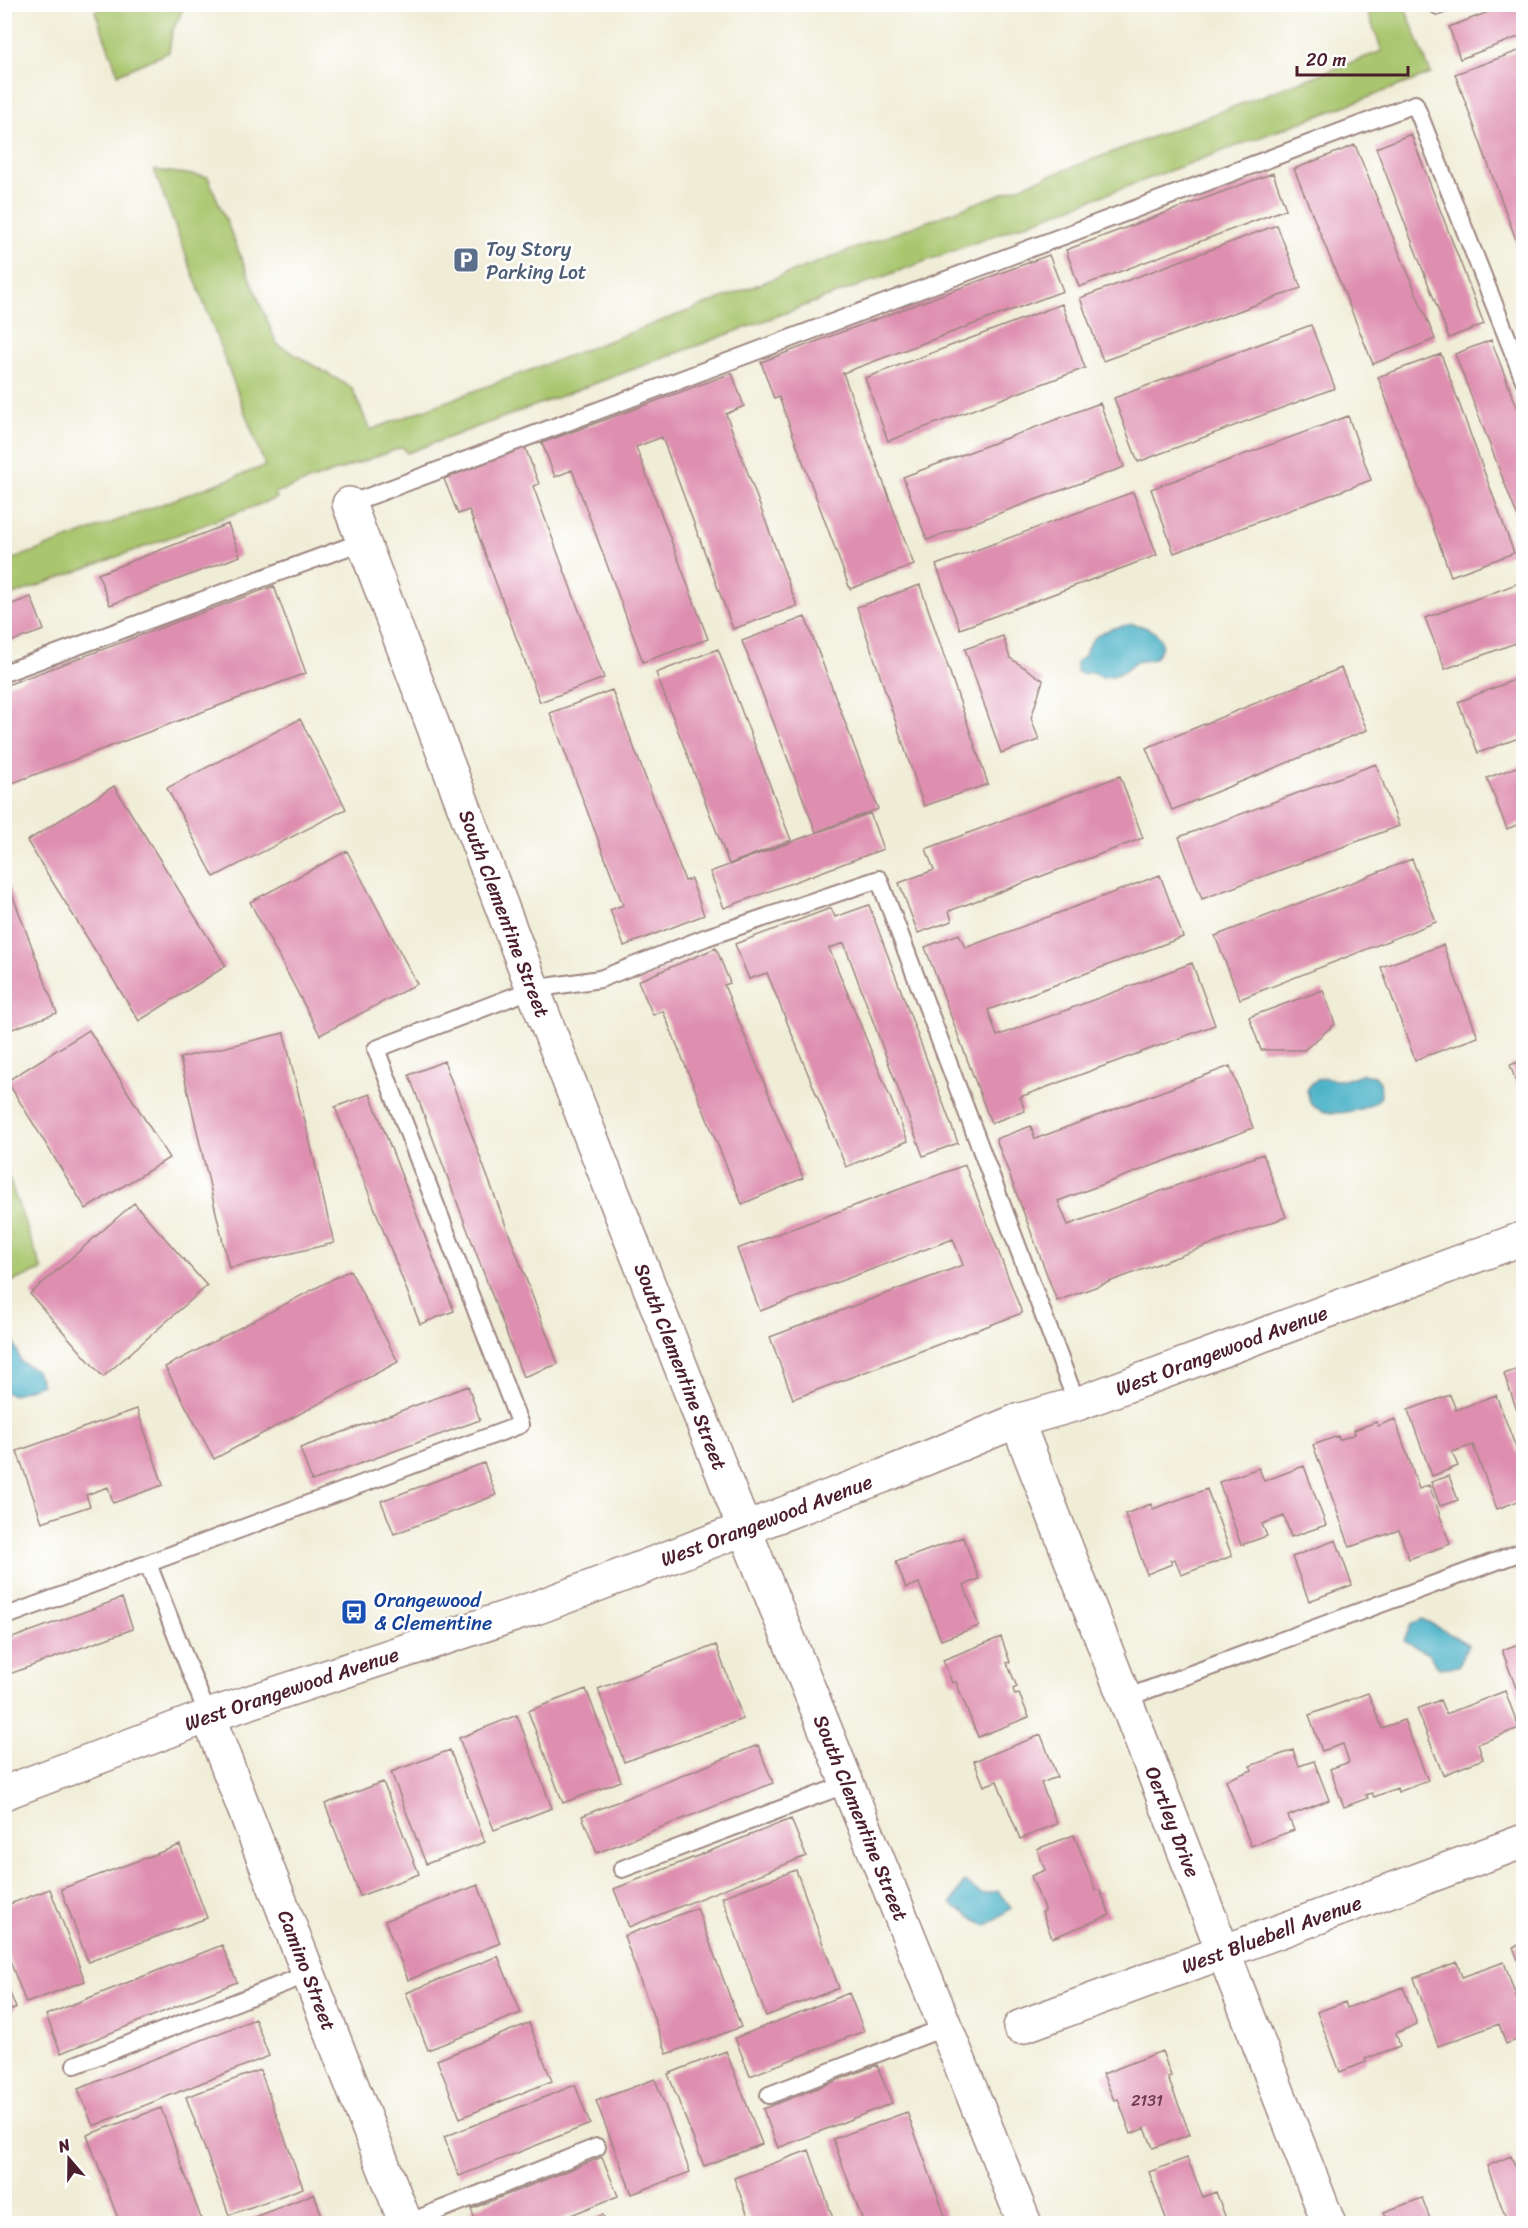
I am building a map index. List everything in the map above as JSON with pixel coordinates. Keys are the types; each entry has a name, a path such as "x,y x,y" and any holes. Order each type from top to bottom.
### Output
{"street":[{"name":"South Clementine Street","path":"349,504 533,989 744,1528 1025,2223"},
{"name":"West Orangewood Avenue","path":"4,1793 208,1716 541,1606 883,1476 1017,1421 1077,1404 1524,1238"},
{"name":"Oertley Drive","path":"1017,1421 1329,2223"},
{"name":"Camino Street","path":"208,1716 406,2223"},
{"name":"West Bluebell Avenue","path":"1020,2027 1524,1841"}],"lane":[{"path":"1437,4 1438,6 1443,4"},
{"path":"349,504 1415,104 1524,380"},
{"path":"4,673 364,541"},
{"path":"4,1617 520,1425 376,1049 533,989 600,979 707,938 879,879 1077,1404"},
{"path":"1126,1698 1524,1551"},
{"path":"148,1564 208,1716"},
{"path":"622,1869 847,1784"},
{"path":"75,2065 308,1974"},
{"path":"769,2095 946,2027"},
{"path":"406,2223 597,2147"}],"green space":[{"path":"111,4 185,5 172,32 169,52 118,74 95,11"},
{"path":"1365,5 1404,5 1431,74 407,453 403,447 275,493 277,498 5,598 5,562 265,466 154,170 208,177 277,344 352,388 370,430 1382,51"},
{"path":"5,1168 42,1270 4,1284"}],"water":[{"path":"1133,624 1153,631 1161,640 1159,652 1154,659 1136,662 1125,671 1113,676 1101,677 1091,672 1084,674 1077,672 1076,662 1085,656 1091,641 1110,629"},
{"path":"1361,1074 1375,1076 1380,1082 1381,1096 1370,1105 1354,1111 1337,1113 1322,1111 1310,1103 1307,1090 1315,1081 1323,1078 1344,1080"},
{"path":"5,1329 10,1331 21,1362 36,1370 42,1384 13,1395 5,1392"},
{"path":"1423,1619 1468,1644 1459,1666 1439,1668 1428,1654 1404,1641 1411,1624"},
{"path":"964,1882 982,1894 998,1891 1011,1908 986,1926 951,1904"}],"building":[{"path":"1509,4 1524,4 1524,35 1460,59 1449,27"},
{"path":"1524,49 1524,259 1523,259 1455,74"},
{"path":"1411,134 1484,324 1449,338 1376,148"},
{"path":"1355,145 1435,339 1373,364 1294,169"},
{"path":"1273,173 1286,209 1079,287 1066,250"},
{"path":"1277,225 1301,288 1103,361 1080,298"},
{"path":"1049,255 1063,291 843,373 914,565 850,589 779,397 774,399 761,362"},
{"path":"1062,304 1085,368 888,441 865,378"},
{"path":"1311,325 1335,388 1138,462 1114,398"},
{"path":"1491,340 1524,425 1523,531 1455,354"},
{"path":"1441,354 1514,553 1451,576 1378,377"},
{"path":"732,373 744,406 726,414 797,606 733,629 662,437 636,447 708,639 643,662 572,470 555,477 542,443"},
{"path":"1100,403 1124,467 927,540 903,477"},
{"path":"1348,416 1371,480 1174,553 1151,489"},
{"path":"525,447 539,484 533,486 604,678 540,702 469,510 458,514 444,479"},
{"path":"1133,492 1157,555 960,629 936,565"},
{"path":"228,524 240,556 110,605 98,574"},
{"path":"1524,581 1524,640 1445,669 1425,618"},
{"path":"920,585 988,784 924,806 857,607"},
{"path":"274,586 306,673 7,785 4,777 4,686"},
{"path":"31,597 44,630 4,644 4,607"},
{"path":"805,617 878,809 816,832 742,641"},
{"path":"1003,636 1010,658 1043,680 1031,718 1039,740 1001,753 965,649"},
{"path":"718,649 791,840 729,864 656,673"},
{"path":"1341,668 1367,730 1172,810 1146,748"},
{"path":"1524,676 1524,736 1478,753 1458,702"},
{"path":"612,690 685,881 691,879 704,915 624,946 610,910 623,905 550,713"},
{"path":"300,719 346,809 214,877 167,788"},
{"path":"1376,764 1399,826 1202,899 1179,837"},
{"path":"1524,764 1524,822 1507,829 1487,778"},
{"path":"1120,776 1143,838 949,911 952,921 918,933 899,883 934,870 926,849"},
{"path":"114,786 226,966 139,1021 27,841"},
{"path":"870,813 883,849 724,908 710,872"},
{"path":"347,851 417,984 320,1035 250,902"},
{"path":"1412,859 1436,922 1240,999 1215,936"},
{"path":"4,873 57,1013 4,1032"},
{"path":"1160,875 1183,937 988,1010 997,1036 1192,963 1215,1025 1020,1097 1025,1111 991,1123 925,947 959,934 965,948"},
{"path":"869,905 958,1143 923,1156 844,943 829,948 908,1141 846,1167 767,973 749,979 735,944 831,908 835,917"},
{"path":"1443,945 1478,1037 1415,1060 1381,967"},
{"path":"716,948 730,983 724,985 803,1178 742,1204 663,1011 653,1015 638,981"},
{"path":"1323,990 1335,1024 1304,1050 1261,1050 1249,1017"},
{"path":"89,1030 169,1158 86,1209 7,1081"},
{"path":"284,1033 334,1243 229,1268 180,1058"},
{"path":"1524,1060 1524,1100 1523,1100 1510,1065"},
{"path":"444,1061 558,1364 523,1377 409,1075"},
{"path":"1230,1066 1253,1128 1058,1201 1068,1225 1263,1154 1286,1217 1057,1301 996,1139 1031,1126 1035,1139"},
{"path":"370,1094 454,1311 420,1324 335,1107"},
{"path":"965,1165 1022,1313 793,1399 770,1337 963,1265 953,1239 760,1311 737,1249"},
{"path":"134,1203 207,1286 103,1377 30,1294"},
{"path":"350,1270 398,1362 214,1459 165,1367"},
{"path":"1524,1367 1524,1427 1523,1427 1504,1374"},
{"path":"468,1386 480,1420 312,1481 300,1448"},
{"path":"1450,1395 1456,1410 1496,1395 1524,1469 1524,1499 1497,1509 1473,1445 1452,1452 1458,1466 1432,1476 1408,1410"},
{"path":"137,1409 163,1485 113,1503 108,1487 86,1495 90,1506 42,1522 17,1451"},
{"path":"1395,1419 1419,1489 1429,1485 1450,1544 1409,1559 1399,1530 1350,1547 1313,1445 1338,1436 1339,1440 1355,1434 1354,1430 1376,1422 1378,1426"},
{"path":"484,1463 496,1495 394,1534 381,1501"},
{"path":"1304,1466 1326,1525 1291,1537 1284,1516 1262,1524 1267,1536 1241,1545 1219,1482 1259,1468 1264,1481"},
{"path":"1449,1476 1458,1500 1440,1506 1431,1482"},
{"path":"1207,1489 1232,1556 1181,1575 1175,1559 1170,1560 1172,1564 1147,1574 1125,1514 1151,1504 1153,1509"},
{"path":"963,1537 979,1579 964,1585 979,1626 941,1640 919,1583 906,1588 896,1562"},
{"path":"1336,1540 1352,1585 1309,1601 1292,1557"},
{"path":"122,1598 133,1629 4,1676 4,1641"},
{"path":"1001,1637 1010,1662 1007,1663 1017,1687 1013,1689 1015,1695 1019,1694 1029,1717 978,1737 956,1682 952,1683 943,1660"},
{"path":"1524,1642 1524,1707 1523,1707 1502,1650"},
{"path":"716,1645 743,1719 624,1762 598,1689"},
{"path":"586,1689 621,1781 563,1803 528,1711"},
{"path":"1505,1691 1519,1728 1478,1744 1483,1759 1443,1775 1417,1709 1440,1700 1446,1714"},
{"path":"1368,1693 1382,1728 1404,1720 1428,1781 1398,1792 1397,1788 1374,1797 1372,1793 1366,1795 1368,1798 1344,1807 1330,1769 1349,1762 1343,1744 1322,1751 1309,1715"},
{"path":"517,1715 552,1808 494,1830 459,1738"},
{"path":"1041,1735 1057,1777 1041,1783 1057,1824 1020,1839 997,1781 984,1786 974,1761"},
{"path":"758,1745 773,1783 597,1853 582,1816"},
{"path":"450,1750 485,1842 426,1864 391,1772"},
{"path":"1293,1750 1299,1766 1314,1761 1329,1800 1288,1816 1294,1830 1251,1846 1226,1780 1252,1770 1250,1766"},
{"path":"383,1782 419,1874 360,1896 325,1804"},
{"path":"791,1819 806,1856 629,1927 614,1889"},
{"path":"1074,1835 1096,1891 1100,1890 1110,1915 1052,1938 1042,1912 1045,1911 1031,1876 1045,1870 1037,1849"},
{"path":"180,1845 207,1918 88,1962 61,1889"},
{"path":"796,1870 839,1988 766,2016 722,1897"},
{"path":"478,1885 500,1943 408,1980 385,1921"},
{"path":"50,1889 85,1981 26,2003 4,1945 4,1906"},
{"path":"697,1908 741,2027 667,2054 624,1936"},
{"path":"1524,1943 1524,1973 1523,1973 1513,1947"},
{"path":"222,1945 237,1982 61,2053 46,2015"},
{"path":"498,1956 521,2013 428,2050 406,1993"},
{"path":"1457,1962 1462,1977 1504,1962 1524,2018 1524,2037 1506,2044 1499,2024 1438,2046 1414,1978"},
{"path":"4,1978 16,2008 4,2013"},
{"path":"1403,1987 1417,2024 1396,2033 1400,2046 1365,2059 1366,2062 1340,2072 1317,2012 1345,2002 1347,2008"},
{"path":"849,1993 864,2031 750,2076 735,2038"},
{"path":"255,2019 269,2056 93,2126 78,2089"},
{"path":"529,2023 552,2081 460,2118 437,2060"},
{"path":"726,2051 762,2144 704,2166 668,2074"},
{"path":"1162,2051 1171,2076 1168,2078 1190,2134 1153,2148 1145,2128 1131,2134 1118,2099 1114,2100 1103,2074"},
{"path":"877,2065 892,2103 778,2148 763,2109"},
{"path":"260,2070 303,2188 229,2215 186,2097"},
{"path":"655,2079 690,2172 632,2194 596,2101"},
{"path":"575,2085 590,2124 459,2176 444,2137"},
{"path":"161,2108 203,2224 120,2224 87,2135"},
{"path":"907,2112 948,2224 864,2224 833,2139"},
{"path":"809,2150 835,2224 751,2224 734,2178"},
{"path":"1511,2156 1524,2187 1524,2224 1508,2224 1487,2166"},
{"path":"602,2157 618,2196 549,2224 477,2224 471,2209"},
{"path":"1187,2158 1203,2197 1216,2192 1228,2224 1168,2224 1149,2172"},
{"path":"314,2194 325,2224 239,2223"},
{"path":"1422,2198 1432,2224 1388,2224 1384,2212"},
{"path":"603,2215 607,2224 582,2224 582,2223"}],"place":[{"name":"Toy Story Parking Lot","path":"466,260"},
{"name":"Orangewood & Clementine","path":"354,1612"}]}
